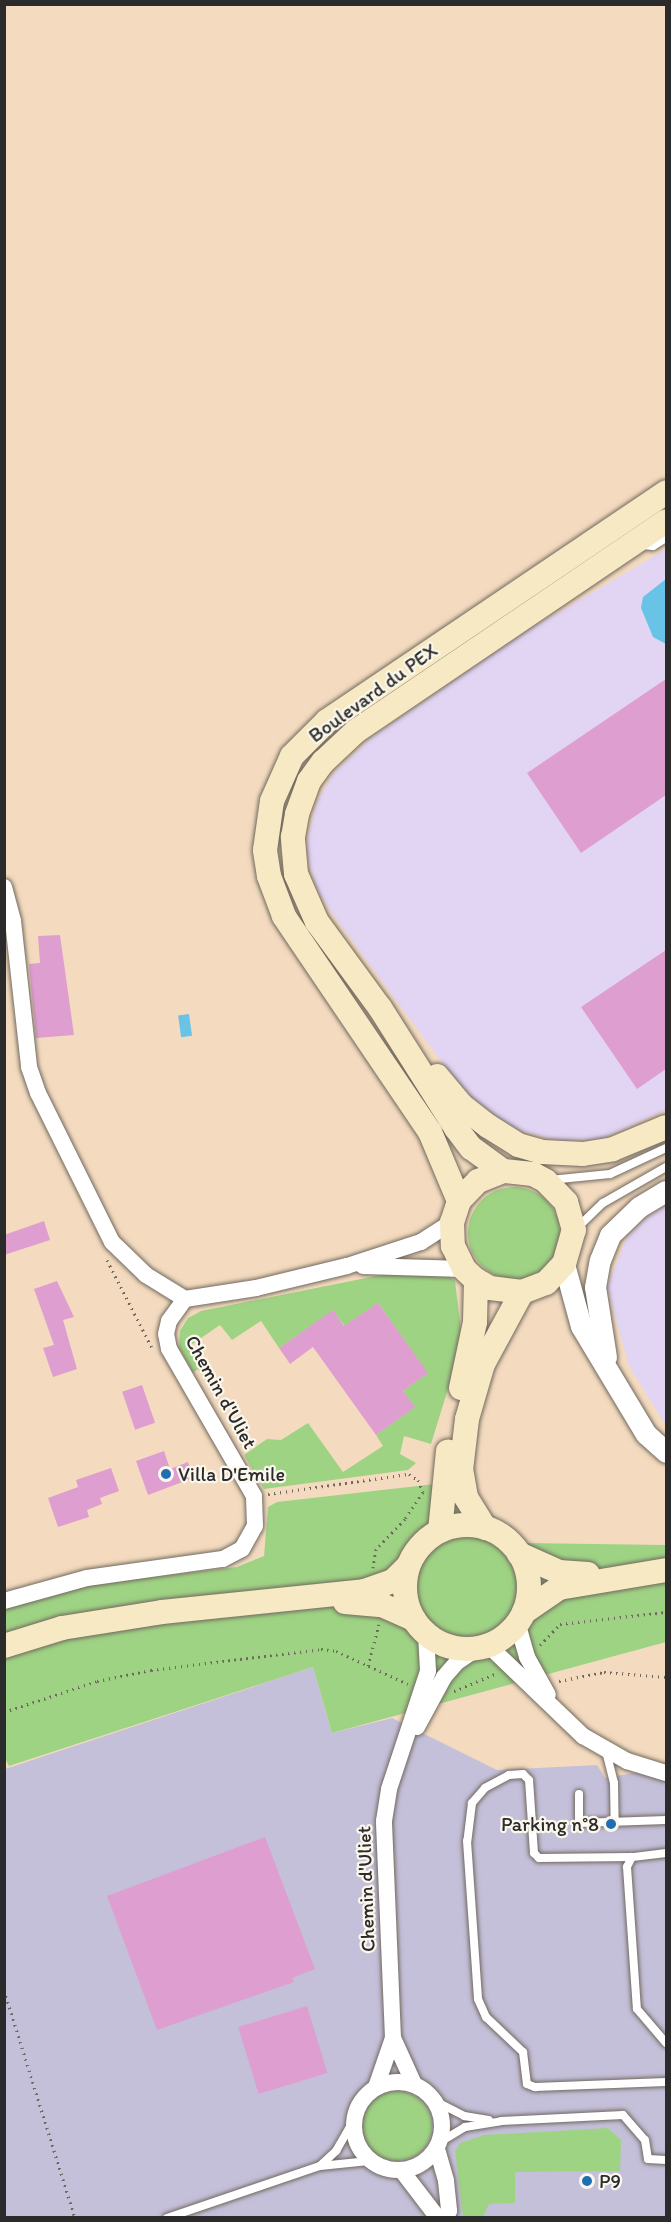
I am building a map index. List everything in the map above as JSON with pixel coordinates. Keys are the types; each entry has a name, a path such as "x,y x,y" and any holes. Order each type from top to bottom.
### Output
{"main road":[{"name":"Boulevard du PEX","path":"456,1211 430,1132 284,916 269,876 265,850 272,801 292,756 327,721 666,492"},
{"name":"Boulevard du PEX","path":"503,1171 466,1142 412,1064 380,1008 317,922 296,874 293,837 309,781 323,762 356,731 666,521"},
{"path":"380,1008 461,1105 518,1145 542,1152 583,1154 613,1149 666,1127"},
{"path":"503,1171 533,1174 546,1180 566,1202 574,1230 564,1264 546,1283 522,1292 490,1288 470,1274 453,1246 456,1211 477,1181 503,1171"},
{"path":"440,1531 449,1444 475,1322 470,1274"},
{"path":"485,1528 466,1497 461,1450 483,1364 522,1292"},
{"path":"4,1646 62,1628 162,1612 313,1599 381,1586 393,1581 408,1566 416,1552 440,1531 462,1526 485,1528 498,1534 519,1554 559,1572 617,1575"},
{"path":"519,1554 529,1582 520,1617"},
{"path":"408,1566 407,1602 420,1626"},
{"path":"313,1599 382,1605 420,1626 441,1643 483,1646 502,1638 520,1617 559,1588 617,1575 666,1570"}],"street":[{"path":"4,887 13,921 24,1035 38,1093 112,1242 146,1275 185,1299 256,1288 347,1266 421,1242 456,1211"},
{"path":"607,1366 595,1287 600,1260 610,1235 639,1207 666,1191"},
{"path":"564,1264 581,1326 646,1434 666,1452"},
{"path":"347,1266 470,1274"},
{"name":"Chemin d'Uliet","path":"4,1600 87,1578 223,1559 242,1549 255,1526 254,1496 170,1349 166,1334 169,1321 185,1299"},
{"path":"520,1617 527,1658 552,1704"},
{"name":"Chemin d'Uliet","path":"376,2087 393,2038 384,1821 389,1789 407,1743 428,1671 420,1626"},
{"path":"483,1646 552,1704 583,1736 606,1751 666,1773"},
{"name":"Chemin d'Uliet","path":"407,1743 444,1677 457,1662 483,1646"},
{"name":"Chemin d'Uliet","path":"393,2038 414,2084"},
{"path":"402,2171 427,2161 438,2146 443,2126 435,2101 414,2084 398,2081 376,2087 357,2107 353,2121 356,2143 369,2161 402,2171 438,2217"},
{"path":"438,2146 446,2181 449,2211 445,2217"}],"lane":[{"path":"632,544 652,546 666,538"},
{"path":"546,1180 610,1174 666,1148"},
{"path":"574,1230 603,1203 666,1167"},
{"path":"606,1751 614,1783 615,1822"},
{"path":"666,1853 632,1857 539,1858 534,1853 529,1780 523,1774 509,1775 485,1788 472,1803 467,1841 478,1999 486,2017 523,2052 527,2084 535,2087 666,2082"},
{"path":"579,1794 579,1822 666,1820"},
{"path":"632,1857 627,1867 637,2009 666,2043"},
{"path":"435,2101 464,2116 501,2121"},
{"path":"438,2146 465,2127 501,2121 623,2115 645,2140 648,2159 666,2160"},
{"path":"321,2166 336,2151 353,2121"},
{"path":"168,2217 321,2166 369,2161"}],"path":[{"path":"254,1496 409,1474 418,1480 423,1492 405,1520 376,1549 373,1567 377,1578"},
{"path":"538,1647 560,1624 666,1612"},
{"path":"368,1666 381,1613"},
{"path":"4,1712 97,1681 308,1650 336,1651 416,1686"},
{"path":"448,1694 505,1671"},
{"path":"545,1688 560,1680 604,1672 666,1677"},
{"path":"4,1990 75,2217"}],"shaded area":[{"path":"666,549 666,1110 602,1139 561,1141 513,1129 487,1114 463,1091 331,912 317,889 308,860 308,836 317,801 333,774 368,740 517,637"},
{"path":"666,1206 666,1426 629,1366 607,1287 627,1237 652,1213"},
{"path":"313,1667 332,1733 392,1718 497,1770 597,1765 605,1778 666,1767 666,2217 5,2218 5,1769"}],"green space":[{"path":"514,1187 532,1191 546,1201 556,1215 560,1233 556,1251 546,1265 532,1275 514,1279 496,1275 482,1265 472,1251 468,1233 472,1215 482,1201 496,1191"},
{"path":"386,1274 447,1275 455,1281 461,1330 452,1376 431,1444 404,1436 400,1454 416,1463 408,1470 264,1489 244,1455 267,1439 281,1440 308,1423 343,1472 383,1446 376,1435 414,1407 403,1391 427,1373 378,1303 347,1329 333,1311 279,1348 261,1321 232,1340 220,1325 188,1347 212,1381 208,1383 198,1369 193,1373 179,1347 180,1331 188,1318 201,1311"},
{"path":"470,1480 479,1504 523,1543 666,1545 666,1642 332,1733 313,1667 9,1766 4,1756 4,1603 93,1584 237,1567 264,1556 268,1507 277,1502"},
{"path":"404,2091 417,2097 426,2106 430,2112 432,2126 430,2140 422,2151 411,2159 390,2161 372,2151 364,2140 362,2119 372,2101 383,2093"},
{"path":"608,2128 621,2140 620,2171 515,2172 515,2203 489,2204 483,2217 463,2217 455,2151 460,2143 484,2135"}],"water":[{"path":"666,579 666,644 653,637 641,608 643,597"},
{"path":"189,1014 192,1036 181,1037 178,1016"}],"building":[{"path":"666,679 666,795 581,853 527,773"},
{"path":"60,935 74,1035 36,1038 29,964 40,963 38,936"},
{"path":"666,950 666,1069 637,1089 581,1007"},
{"path":"44,1221 50,1240 4,1255 4,1235"},
{"path":"57,1281 74,1317 63,1320 77,1369 53,1377 43,1348 54,1345 34,1289"},
{"path":"378,1303 428,1373 403,1391 415,1407 376,1435 313,1347 290,1364 279,1348 333,1310 344,1326"},
{"path":"142,1385 155,1423 135,1430 122,1392"},
{"name":"Villa D'Emile","path":"164,1451 170,1469 188,1462 193,1478 148,1495 136,1461"},
{"path":"111,1468 119,1491 100,1498 102,1504 87,1510 89,1517 58,1527 48,1498 78,1487 76,1480"},
{"path":"265,1837 315,1969 292,1978 294,1982 157,2030 107,1896"},
{"path":"307,2006 327,2073 259,2094 238,2027"}],"place":[{"name":"Villa D'Emile","path":"166,1474"},
{"name":"Parking n°8","path":"611,1824"},
{"name":"P9","path":"587,2181"}]}
